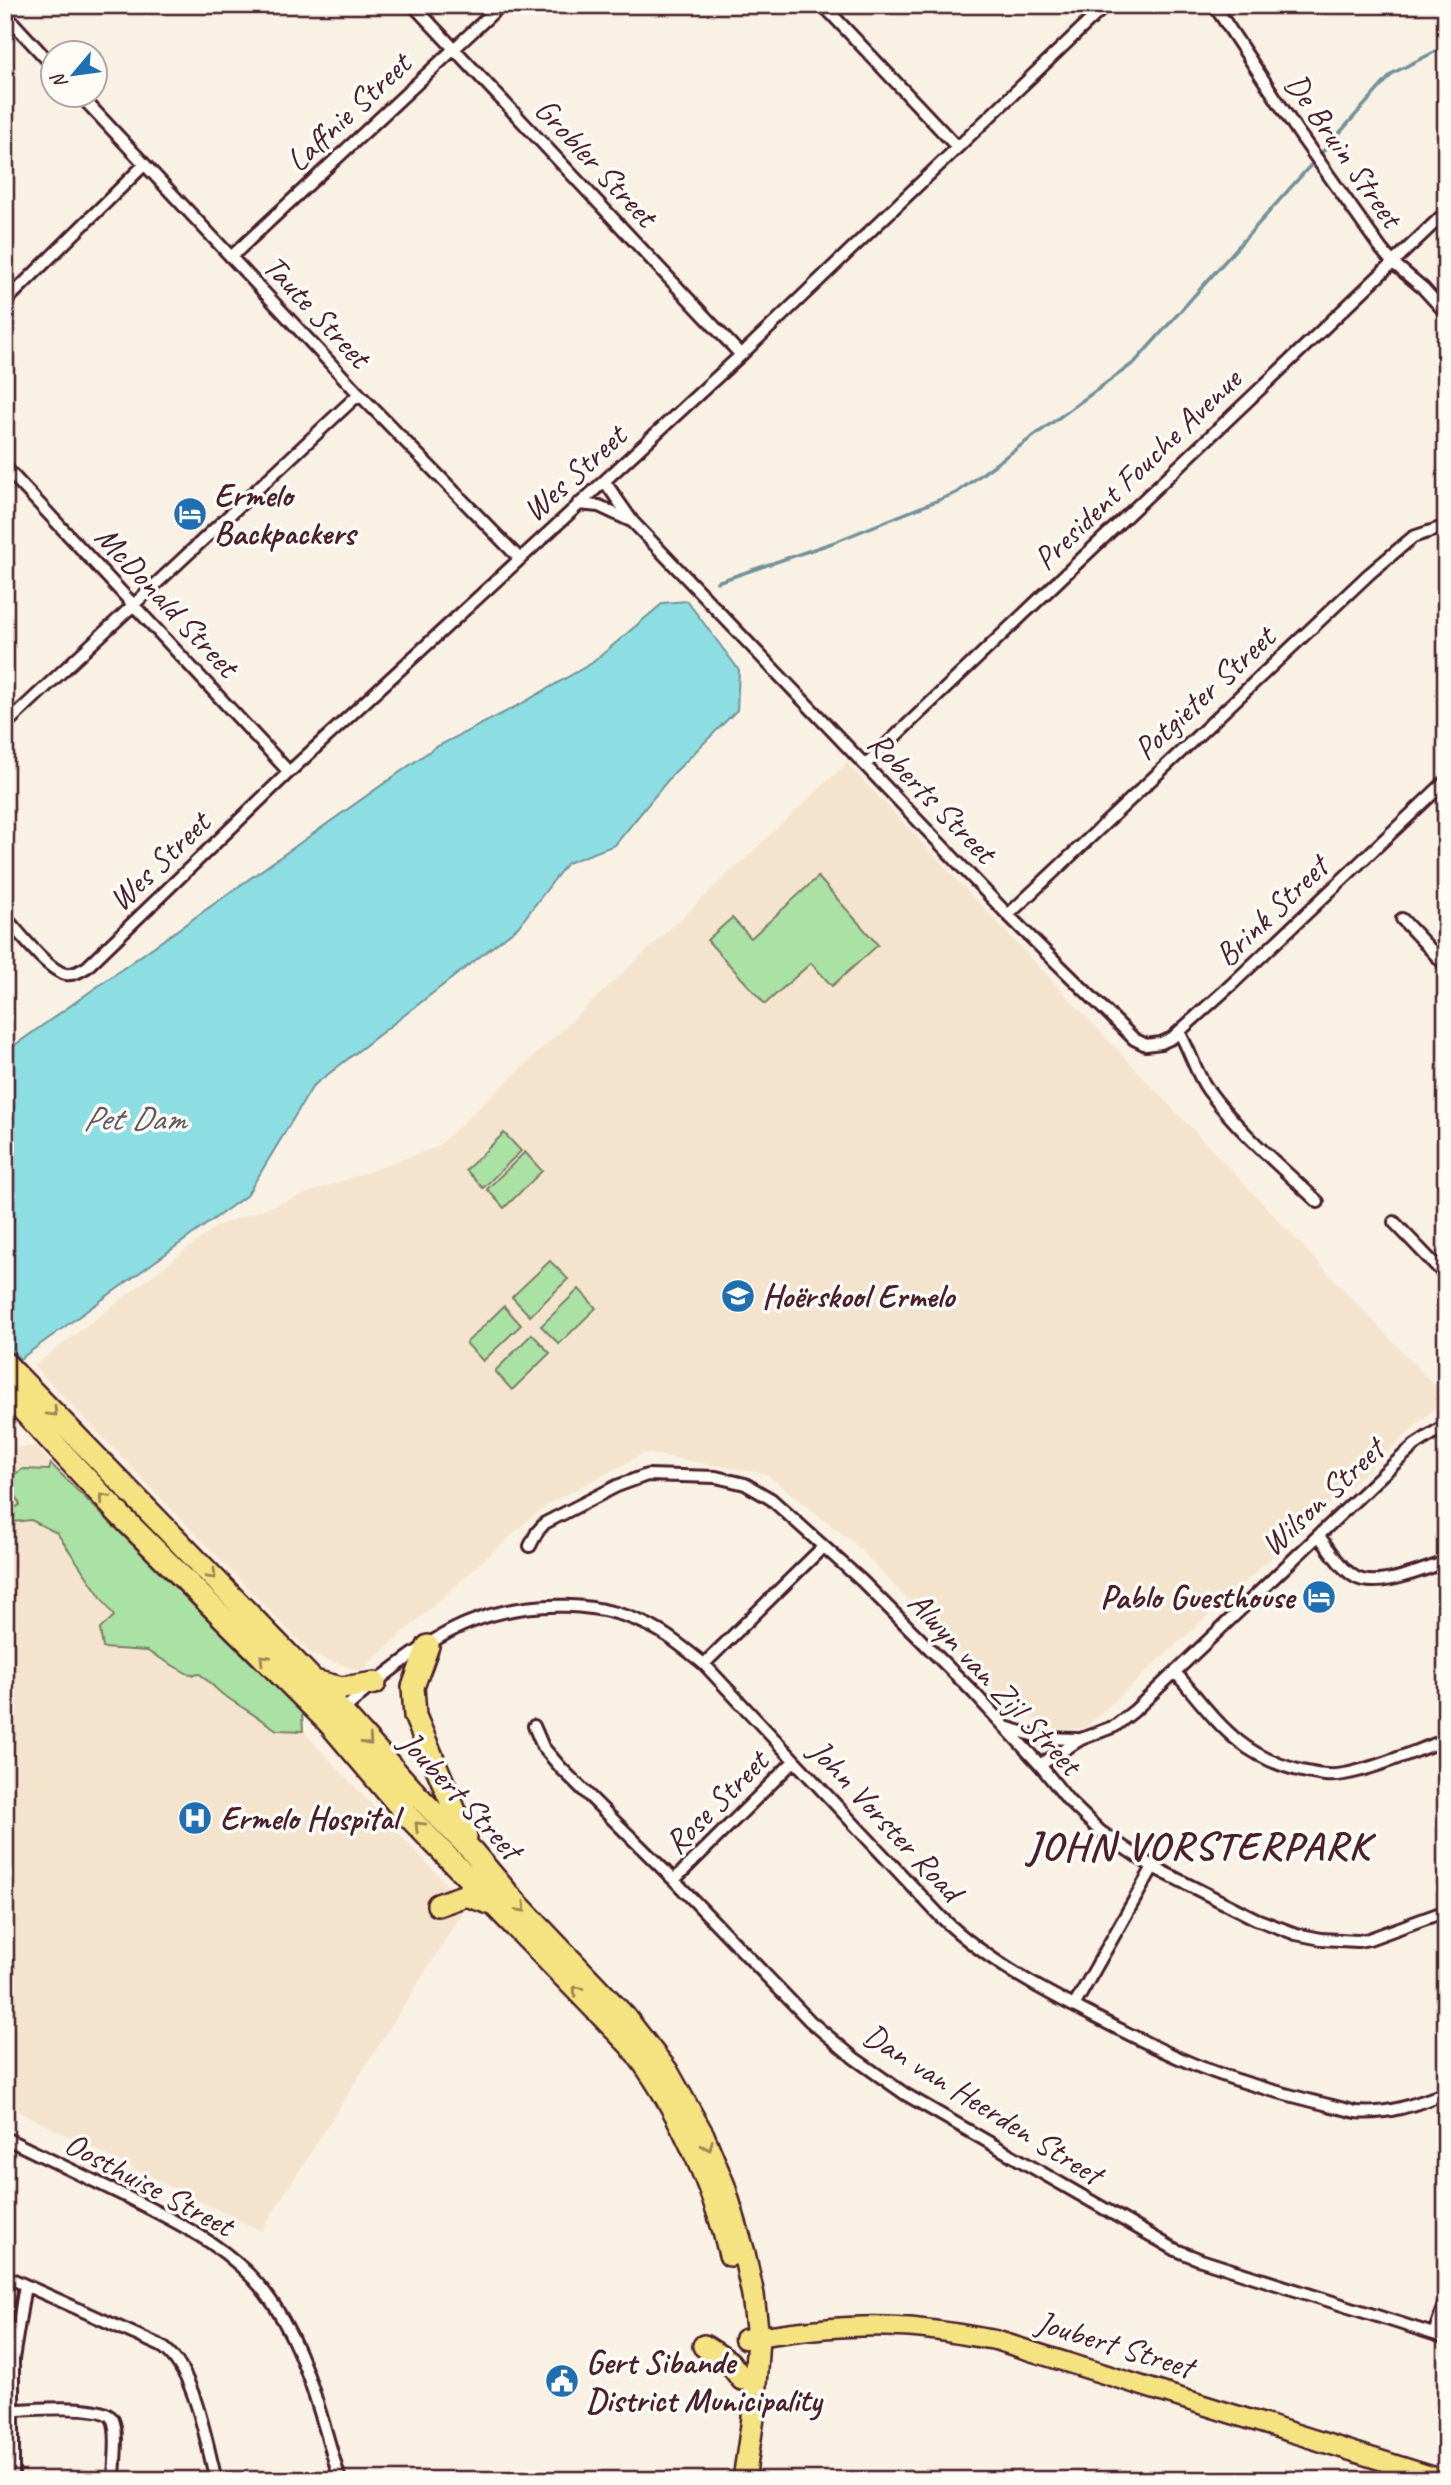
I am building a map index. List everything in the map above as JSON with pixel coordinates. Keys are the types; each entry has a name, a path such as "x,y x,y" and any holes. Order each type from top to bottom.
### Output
{"highway":[{"name":"Joubert Street","path":"9,1377 314,1681 335,1717 407,1815 630,2045 667,2101 693,2152 726,2239 751,2338"},
{"name":"Joubert Street","path":"9,1377 121,1516 417,1795 625,2017 667,2071 703,2135 734,2215 753,2295 751,2338"},
{"path":"428,1646 417,1673 412,1697 415,1716 472,1851"},
{"path":"314,1681 342,1688 375,1683"},
{"path":"417,1795 425,1743"},
{"path":"438,1905 466,1895 494,1905"},
{"path":"730,2480 741,2407 742,2379 751,2338"},
{"path":"744,2480 753,2418 751,2338"},
{"path":"704,2346 729,2362 742,2379"}],"main road":[{"name":"Joubert Street","path":"751,2338 856,2327 898,2326 995,2340 1444,2480"}],"street":[{"name":"Grobler Street","path":"414,5 741,355"},
{"name":"Laffnie Street","path":"231,257 501,5"},
{"path":"823,5 957,147"},
{"name":"Wes Street","path":"5,917 64,974 72,974 87,967 289,772 741,355 1106,5"},
{"name":"De Bruin Street","path":"1214,5 1310,149 1392,262 1423,288 1446,313"},
{"path":"5,14 38,50"},
{"name":"Taute Street","path":"92,108 359,394 520,559"},
{"path":"5,302 144,164"},
{"name":"President Fouche Avenue","path":"865,765 1446,212"},
{"path":"5,725 359,394"},
{"name":"McDonald Street","path":"5,467 289,772"},
{"path":"605,482 633,522"},
{"path":"578,504 609,509 633,522"},
{"name":"Roberts Street","path":"633,522 1008,915 1122,1027"},
{"name":"Potgieter Street","path":"1008,915 1369,574 1413,537 1446,526"},
{"name":"Brink Street","path":"1122,1027 1133,1039 1146,1045 1166,1042 1231,985 1446,781"},
{"path":"1402,919 1445,963"},
{"path":"1179,1032 1213,1096 1261,1148 1318,1202"},
{"path":"1394,1222 1446,1276"},
{"name":"Wilson Street","path":"1040,1765 1081,1739 1102,1732 1125,1718 1402,1456 1446,1424"},
{"name":"Alwyn van Zijl Street","path":"530,1546 545,1523 637,1478 659,1474 716,1477 745,1484 771,1499 862,1581 1005,1727 1069,1801 1101,1832 1153,1867 1256,1919 1296,1934 1321,1939 1357,1941 1446,1911"},
{"path":"1319,1536 1358,1579 1368,1581 1401,1577 1446,1562"},
{"path":"704,1664 822,1547"},
{"name":"John Vorster Road","path":"335,1717 375,1683 428,1646 468,1623 490,1616 547,1606 596,1608 629,1618 660,1631 704,1664 960,1935 1013,1973 1074,2006 1203,2068 1356,2112 1400,2109 1446,2093"},
{"path":"1175,1672 1229,1734 1245,1748 1259,1757 1294,1769 1316,1774 1345,1774 1446,1740"},
{"name":"Dan van Heerden Street","path":"534,1726 543,1747 551,1757 810,2021 854,2059 905,2094 1176,2250 1201,2260 1440,2336 1446,2299"},
{"path":"1005,1727 1042,1738 1081,1739"},
{"name":"Rose Street","path":"674,1880 794,1760"},
{"path":"1074,2006 1153,1867"},
{"name":"Oosthuise Street","path":"5,2138 176,2221 222,2248 238,2262 274,2305 289,2330 311,2386 340,2480"},
{"path":"5,2276 161,2346 176,2357 186,2375 194,2399 216,2480"},
{"path":"13,2480 13,2410 9,2359 25,2285"},
{"path":"13,2410 90,2409 109,2414 114,2424 114,2480"}],"shaded area":[{"name":"Hoërskool Ermelo","path":"847,763 1446,1398 1085,1728 1054,1730 1008,1705 854,1543 766,1474 645,1453 550,1503 361,1671 312,1655 34,1366 217,1226 437,1147"},
{"name":"Ermelo Hospital","path":"35,1446 467,1906 261,2231 5,2105 5,1449"}],"green space":[{"path":"818,877 878,945 832,986 811,963 765,1004 707,940 732,918 751,938"},
{"path":"504,1133 521,1151 483,1188 466,1170"},
{"path":"525,1152 542,1171 504,1208 487,1189"},
{"path":"550,1261 568,1279 530,1316 512,1297"},
{"path":"579,1289 596,1308 559,1344 541,1326"},
{"path":"504,1306 521,1325 483,1361 466,1343"},
{"path":"532,1334 550,1353 512,1390 495,1371"},
{"path":"51,1464 302,1713 303,1731 277,1730 222,1694 200,1674 190,1675 147,1651 103,1648 100,1629 114,1616 57,1533 31,1520 5,1523 5,1508 10,1510 20,1505 17,1498 5,1492 5,1480 23,1469 49,1470"}],"water":[{"name":"Pet Dam","path":"687,601 739,670 737,710 672,775 615,845 567,863 518,927 313,1086 247,1195 20,1359 5,1345 5,1052 434,748 519,705 592,663 663,603"}],"waterway":[{"path":"717,582 832,543 956,493 1135,362 1393,73 1446,46"}],"place":[{"name":"Ermelo Backpackers","path":"190,514"},
{"name":"Hoërskool Ermelo","path":"738,1296"},
{"name":"Pablo Guesthouse","path":"1319,1597"},
{"name":"Ermelo Hospital","path":"195,1818"},
{"name":"Gert Sibande District Municipality","path":"562,2381"}],"district":[{"name":"JOHN VORSTERPARK","path":"1199,1846"}]}
